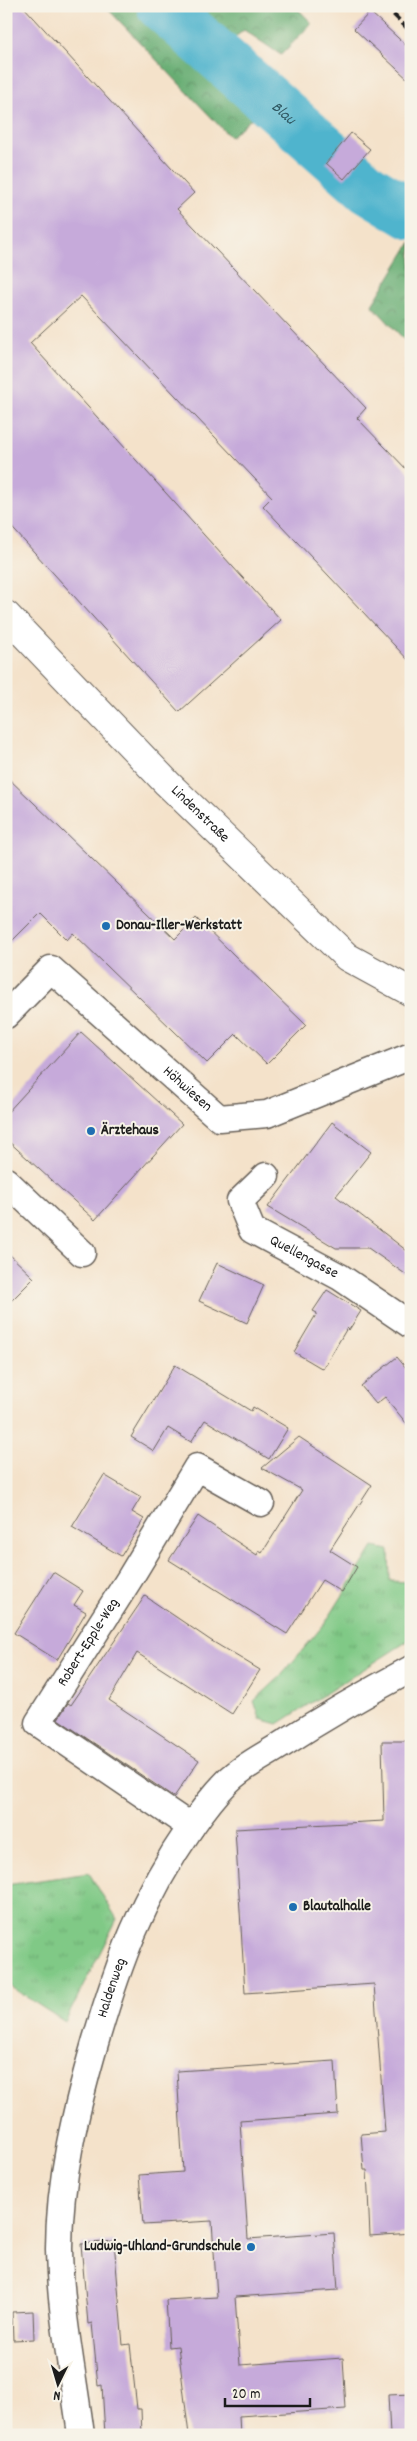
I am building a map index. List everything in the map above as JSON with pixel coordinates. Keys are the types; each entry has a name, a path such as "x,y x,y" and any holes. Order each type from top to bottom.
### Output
{"street":[{"name":"Lindenstraße","path":"6,614 167,783 347,957 411,992"},
{"name":"Höhwiesen","path":"6,1015 51,969 219,1118 267,1114 411,1056"},
{"name":"Quellengasse","path":"266,1176 240,1201 252,1230 340,1277 411,1325"},
{"path":"6,1181 82,1252"},
{"name":"Robert-Epple-Weg","path":"191,1827 38,1724 197,1467 261,1503"},
{"name":"Haldenweg","path":"81,2435 62,2304 59,2248 62,2189 88,2066 116,1971 142,1908 174,1851 204,1808 229,1780 340,1707 411,1668"}],"green space":[{"path":"105,6 295,6 312,23 281,55 244,30 228,43 285,90 230,137"},
{"path":"411,242 411,347 372,305"},
{"path":"373,1547 389,1550 390,1581 411,1582 411,1639 278,1724 260,1719 254,1701 280,1677 326,1622"},
{"path":"89,1873 117,1919 65,2022 6,1984 6,1885"}],"building":[{"path":"6,6 23,6 194,193 177,209 366,408 357,418 411,474 411,663 263,506 272,497 81,296 30,343 281,620 179,712 6,521"},
{"path":"370,12 411,50 411,82 354,29"},
{"path":"351,133 370,149 344,179 326,163"},
{"name":"Donau-Iller-Werkstatt","path":"6,776 175,939 196,918 306,1025 267,1064 236,1034 207,1063 73,933 67,940 40,913 6,947"},
{"name":"Ärztehaus","path":"81,1032 182,1124 95,1220 6,1139 6,1114"},
{"path":"332,1122 371,1152 336,1196 411,1254 411,1278 368,1248 336,1248 268,1207"},
{"path":"6,1251 34,1278 6,1306"},
{"path":"217,1263 264,1285 247,1323 199,1301"},
{"path":"327,1290 361,1311 349,1330 347,1328 323,1369 294,1352 317,1313 313,1311"},
{"path":"397,1357 411,1374 411,1429 385,1397 376,1404 361,1386"},
{"path":"175,1365 251,1411 253,1407 288,1428 269,1459 205,1420 191,1442 168,1428 154,1451 131,1437"},
{"path":"299,1437 372,1485 330,1550 357,1567 342,1592 322,1580 287,1634 169,1560 198,1516 257,1555 259,1551 262,1553 302,1490 262,1468"},
{"path":"104,1475 141,1497 132,1512 144,1519 121,1556 72,1527"},
{"path":"53,1572 83,1591 74,1605 86,1612 57,1660 14,1633"},
{"path":"145,1596 210,1640 260,1670 232,1714 137,1653 109,1700 199,1760 174,1797 58,1719 68,1703 71,1705"},
{"path":"382,1741 411,1741 411,2233 370,2236 367,2170 364,2170 361,2134 385,2132 374,1984 245,1993 235,1829 384,1821"},
{"path":"335,2061 338,2114 240,2121 248,2239 334,2233 338,2290 235,2297 240,2365 343,2358 346,2409 239,2416 240,2435 189,2435 178,2346 169,2347 166,2300 217,2297 212,2221 143,2225 139,2175 183,2172 177,2071"},
{"path":"114,2241 123,2345 130,2344 137,2409 141,2409 142,2435 105,2435 102,2385 98,2386 92,2323 88,2324 81,2244"},
{"path":"33,2311 34,2339 13,2340 12,2312"},
{"path":"411,2394 411,2435 390,2435 388,2395"}],"waterway":[{"name":"Blau","path":"162,6 368,188 411,214"}],"railway":[{"path":"385,6 411,32"}],"place":[{"name":"Donau-Iller-Werkstatt","path":"106,926"},
{"name":"Ärztehaus","path":"91,1131"},
{"name":"Blautalhalle","path":"293,1907"},
{"name":"Ludwig-Uhland-Grundschule","path":"251,2247"}]}
